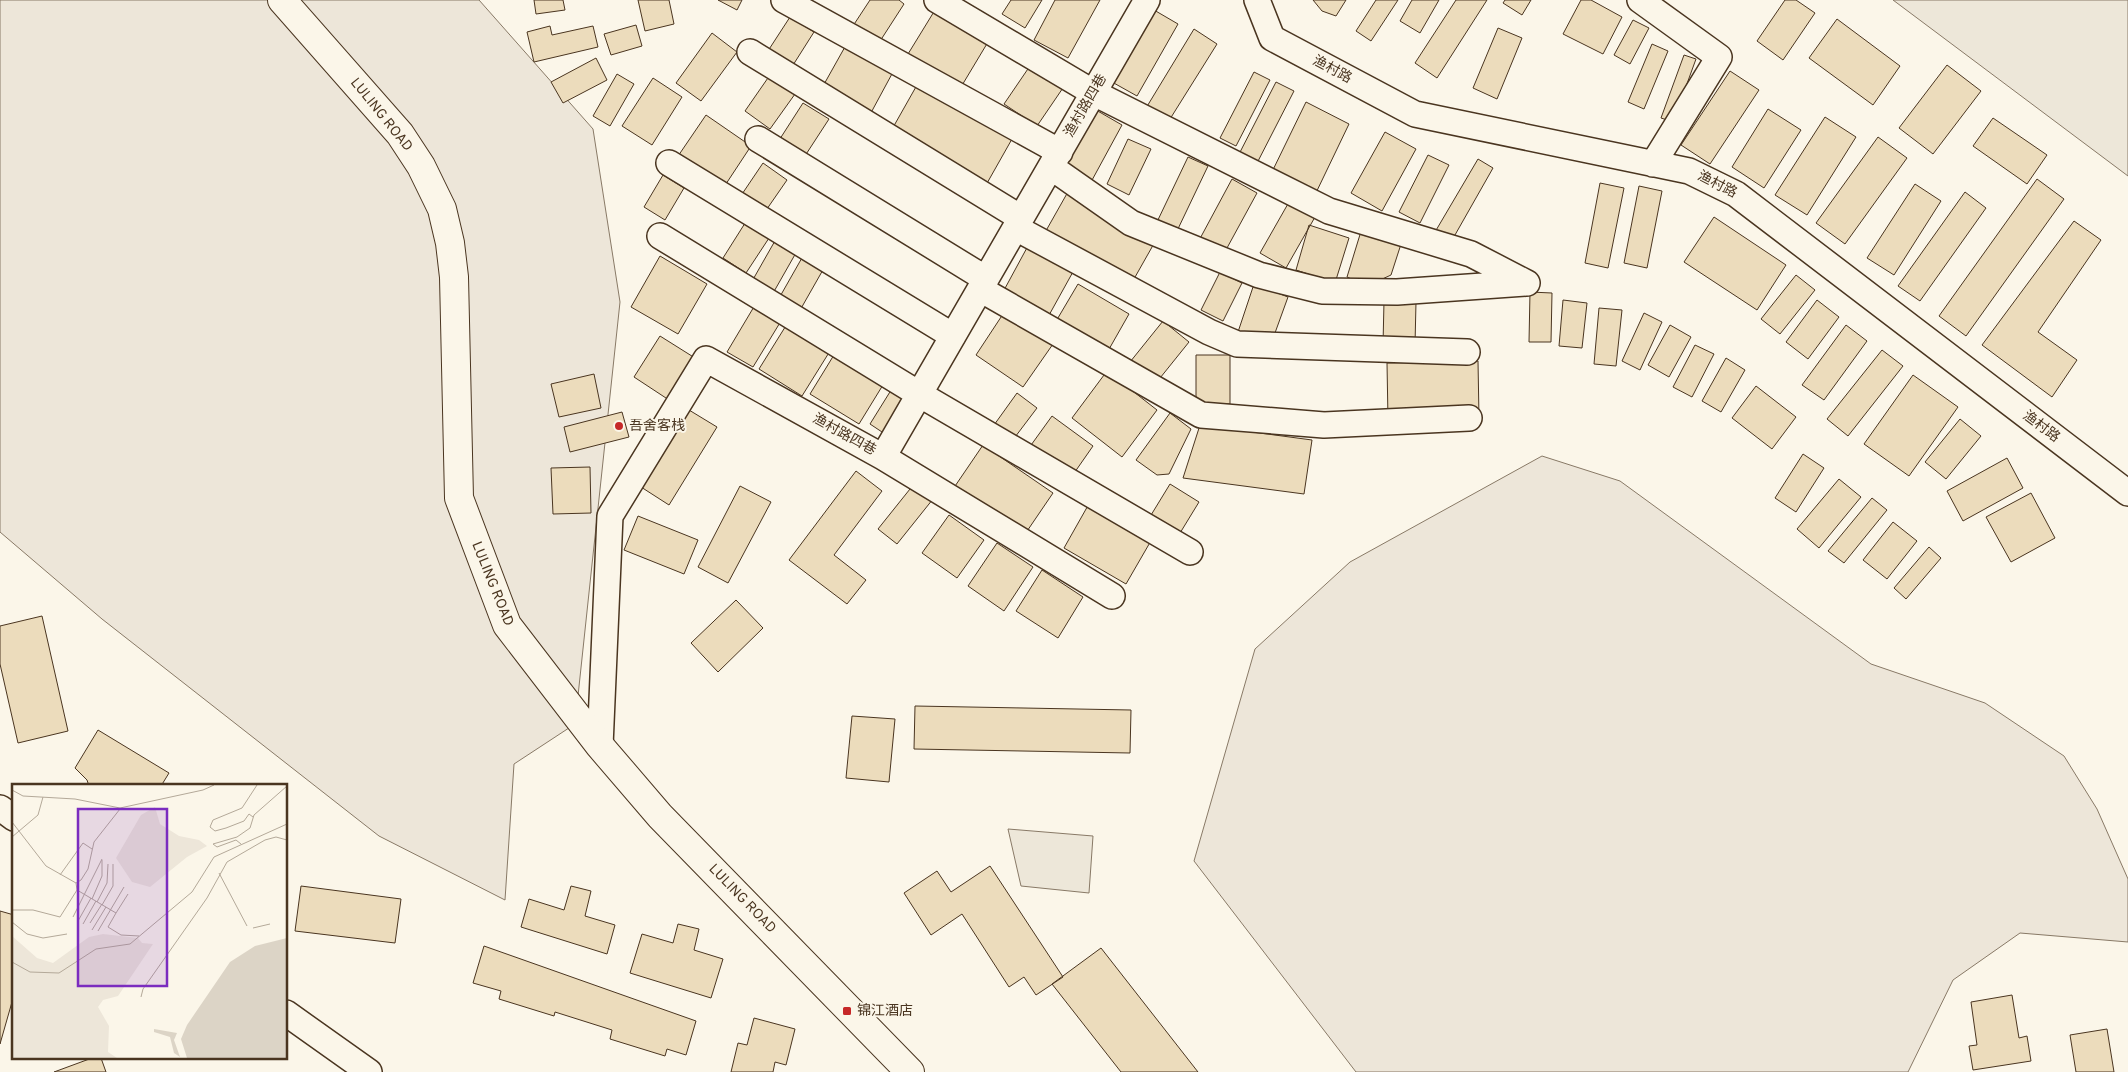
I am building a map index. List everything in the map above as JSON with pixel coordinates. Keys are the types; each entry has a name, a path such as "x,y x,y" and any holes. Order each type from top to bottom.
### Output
{"main road":[{"name":"LULING ROAD","path":"282,0 400,134 421,166 442,209 450,243 454,277 459,498 507,626 600,746 660,816 910,1072"}],"street":[{"path":"784,0 1055,160 1131,223 1259,275 1322,291 1397,292 1527,283 1471,254 1329,211 1094,93 937,0"},
{"name":"渔村路四巷","path":"600,746 610,516 706,359 883,457 1147,0"},
{"name":"渔村路","path":"1257,0 1272,38 1415,114 1689,171 1736,194 2128,493"},
{"path":"1640,0 1718,57 1653,164"},
{"path":"750,52 1018,223 1209,332 1237,344 1467,352"},
{"path":"758,138 983,284 1201,415 1324,425 1469,418"},
{"path":"669,163 953,336"},
{"path":"660,236 919,394 1190,552"},
{"path":"883,457 1112,596"},
{"path":"0,808 12,817"},
{"path":"288,1014 369,1072"}],"shaded area":[{"path":"0,0 479,0 593,129 620,302 575,724 514,764 505,900 379,836 102,619 0,532"},
{"path":"1893,0 2128,0 2128,176"},
{"path":"1542,456 1620,481 1871,664 1985,703 2064,756 2097,809 2128,879 2128,942 2020,933 1953,980 1908,1072 1356,1072 1194,861 1255,649 1350,562"},
{"path":"1008,829 1093,836 1089,893 1021,886"}],"building":[{"path":"534,0 563,0 565,10 536,14"},
{"path":"638,0 669,0 674,24 645,31"},
{"path":"718,0 742,0 737,10"},
{"path":"870,0 899,0 904,4 873,52 847,35"},
{"path":"1011,0 1042,0 1025,28 1002,14"},
{"path":"1055,0 1100,0 1068,58 1034,40"},
{"path":"1313,0 1346,0 1336,16 1322,11"},
{"path":"1376,0 1398,0 1371,41 1356,31"},
{"path":"1412,0 1439,0 1420,33 1400,21"},
{"path":"1456,0 1487,0 1437,78 1415,63"},
{"path":"1505,0 1531,0 1522,15 1503,3"},
{"path":"1581,0 1591,0 1622,17 1603,54 1563,34"},
{"path":"1785,0 1796,0 1815,13 1783,60 1757,41"},
{"path":"935,10 988,42 961,87 908,54"},
{"path":"1154,10 1178,24 1137,96 1112,82"},
{"path":"790,17 814,32 788,73 764,57"},
{"path":"1837,19 1900,66 1873,105 1809,58"},
{"path":"1633,20 1649,28 1630,64 1614,55"},
{"path":"636,25 642,46 611,55 604,34"},
{"path":"550,26 552,35 593,26 598,47 534,62 527,32"},
{"path":"1498,28 1522,38 1497,99 1473,88"},
{"path":"1194,29 1217,44 1165,127 1143,113"},
{"path":"712,33 737,52 701,101 676,83"},
{"path":"1652,44 1668,51 1644,109 1628,102"},
{"path":"846,45 893,72 866,122 818,95"},
{"path":"1684,55 1696,59 1673,122 1661,118"},
{"path":"596,58 607,80 563,103 551,82"},
{"path":"1034,60 1067,82 1037,126 1004,104"},
{"path":"1947,65 1981,91 1933,154 1899,128"},
{"path":"1730,71 1759,90 1710,164 1681,145"},
{"path":"1254,72 1270,80 1236,146 1220,138"},
{"path":"617,74 634,84 610,126 593,116"},
{"path":"770,75 795,94 770,129 745,111"},
{"path":"653,78 682,97 652,145 622,126"},
{"path":"1276,82 1294,91 1255,167 1237,158"},
{"path":"917,85 1012,139 986,185 891,131"},
{"path":"1306,102 1349,124 1313,199 1269,178"},
{"path":"803,103 829,119 801,162 776,145"},
{"path":"1768,109 1801,130 1764,188 1732,167"},
{"path":"1096,110 1122,125 1091,182 1064,167"},
{"path":"706,115 751,146 720,193 674,162"},
{"path":"1825,117 1856,137 1807,215 1775,195"},
{"path":"1993,118 2047,155 2027,184 1973,146"},
{"path":"1385,132 1416,149 1382,211 1351,193"},
{"path":"1878,137 1907,158 1845,244 1816,223"},
{"path":"1128,139 1151,149 1129,195 1107,184"},
{"path":"1428,155 1449,165 1420,223 1399,212"},
{"path":"1188,157 1208,166 1176,233 1156,224"},
{"path":"1478,159 1493,168 1451,242 1435,232"},
{"path":"763,163 787,180 760,219 736,203"},
{"path":"663,175 684,188 665,220 644,207"},
{"path":"1232,179 1257,193 1221,259 1196,246"},
{"path":"2037,179 2064,199 1966,336 1939,316"},
{"path":"1600,183 1624,188 1608,268 1585,263"},
{"path":"1915,184 1941,201 1894,275 1867,258"},
{"path":"1639,186 1662,191 1647,268 1624,263"},
{"path":"1069,190 1156,240 1130,286 1043,236"},
{"path":"1965,192 1986,208 1920,301 1898,286"},
{"path":"1289,202 1315,217 1286,268 1260,253"},
{"path":"1714,217 1786,265 1757,310 1684,262"},
{"path":"747,220 771,235 746,273 723,258"},
{"path":"2074,221 2101,240 2038,332 2077,360 2052,397 1982,345"},
{"path":"1309,225 1349,238 1335,283 1296,270"},
{"path":"1362,228 1402,241 1391,275 1367,286 1347,277"},
{"path":"780,232 801,244 772,295 751,283"},
{"path":"1029,244 1074,270 1048,317 1003,292"},
{"path":"807,249 828,261 799,312 778,300"},
{"path":"660,256 707,284 678,334 631,307"},
{"path":"1220,272 1242,283 1223,321 1201,310"},
{"path":"1796,275 1815,290 1780,334 1761,319"},
{"path":"1078,284 1129,314 1104,358 1052,328"},
{"path":"1254,284 1288,297 1271,344 1238,332"},
{"path":"1530,292 1552,293 1551,342 1529,342"},
{"path":"1563,300 1587,303 1582,348 1559,346"},
{"path":"1817,300 1839,317 1808,359 1786,342"},
{"path":"1384,301 1416,302 1415,345 1383,345"},
{"path":"755,305 781,321 753,367 727,352"},
{"path":"1599,308 1622,310 1616,366 1594,364"},
{"path":"1005,311 1053,344 1023,387 976,355"},
{"path":"1644,313 1662,322 1640,370 1622,361"},
{"path":"1163,321 1189,342 1152,388 1126,367"},
{"path":"787,324 830,351 802,396 759,369"},
{"path":"1670,325 1691,337 1669,377 1648,365"},
{"path":"1846,325 1867,341 1824,400 1802,385"},
{"path":"660,336 695,358 669,400 634,377"},
{"path":"1695,345 1714,354 1692,397 1673,387"},
{"path":"837,350 886,380 859,424 810,394"},
{"path":"1882,350 1903,366 1848,436 1827,419"},
{"path":"1196,355 1230,355 1230,404 1196,404"},
{"path":"1726,358 1745,370 1721,412 1702,401"},
{"path":"1478,361 1479,418 1388,420 1387,363"},
{"path":"1107,371 1157,410 1122,457 1072,418"},
{"path":"594,374 601,408 559,417 551,384"},
{"path":"1913,375 1958,407 1909,476 1864,444"},
{"path":"1756,386 1796,417 1772,449 1732,418"},
{"path":"893,387 912,399 888,436 870,424"},
{"path":"1017,393 1037,408 1003,453 984,439"},
{"path":"689,410 717,427 669,505 641,487"},
{"path":"622,412 629,437 570,452 564,427"},
{"path":"1170,413 1191,429 1169,474 1157,475 1136,460"},
{"path":"1052,416 1093,446 1063,489 1021,459"},
{"path":"1960,419 1981,436 1946,479 1925,462"},
{"path":"1200,425 1312,440 1304,494 1183,478"},
{"path":"983,445 1053,493 1021,540 951,492"},
{"path":"1803,454 1824,468 1796,512 1775,498"},
{"path":"2007,458 2023,488 1963,521 1947,491"},
{"path":"590,467 591,513 553,514 551,468"},
{"path":"856,471 882,491 834,555 866,580 847,604 789,560"},
{"path":"918,479 937,494 897,544 878,529"},
{"path":"1839,479 1861,497 1819,548 1797,529"},
{"path":"1170,484 1199,502 1177,538 1148,520"},
{"path":"740,486 771,502 728,583 698,567"},
{"path":"2031,493 2055,538 2011,562 1986,517"},
{"path":"1872,498 1887,510 1844,563 1828,551"},
{"path":"1090,502 1152,539 1126,584 1064,548"},
{"path":"949,515 984,540 957,578 922,553"},
{"path":"638,516 698,540 684,574 624,550"},
{"path":"1893,522 1917,541 1887,579 1863,560"},
{"path":"997,543 1033,567 1004,611 968,586"},
{"path":"1929,547 1941,558 1906,599 1894,588"},
{"path":"1042,570 1083,597 1058,638 1016,611"},
{"path":"736,600 763,628 718,672 691,643"},
{"path":"42,616 68,731 18,743 0,664 0,626"},
{"path":"915,706 1131,710 1130,753 914,749"},
{"path":"852,716 895,719 889,782 846,778"},
{"path":"98,730 169,773 162,784 88,784 87,780 75,768"},
{"path":"990,866 1063,977 1036,995 1024,977 1009,987 962,914 931,935 904,893 937,871 951,892"},
{"path":"301,886 401,899 395,943 295,931"},
{"path":"571,886 591,891 585,916 615,925 607,954 521,927 529,899 564,910"},
{"path":"0,911 12,914 12,1002 0,1044"},
{"path":"678,924 699,929 694,950 723,959 711,998 630,973 642,934 673,943"},
{"path":"484,946 696,1021 686,1055 667,1049 665,1056 610,1039 612,1030 555,1012 554,1016 499,999 501,991 473,983"},
{"path":"1101,948 1198,1072 1121,1072 1052,984"},
{"path":"2012,995 2019,1038 2027,1036 2031,1061 1973,1070 1969,1046 1977,1045 1971,1002"},
{"path":"754,1018 795,1029 786,1065 775,1062 773,1072 731,1072 738,1043 747,1045"},
{"path":"2107,1029 2114,1072 2076,1072 2070,1035"},
{"path":"87,1060 102,1060 106,1072 54,1072"}],"place":[{"name":"吾舍客栈","path":"619,426"},
{"name":"锦江酒店","path":"847,1011"}]}
